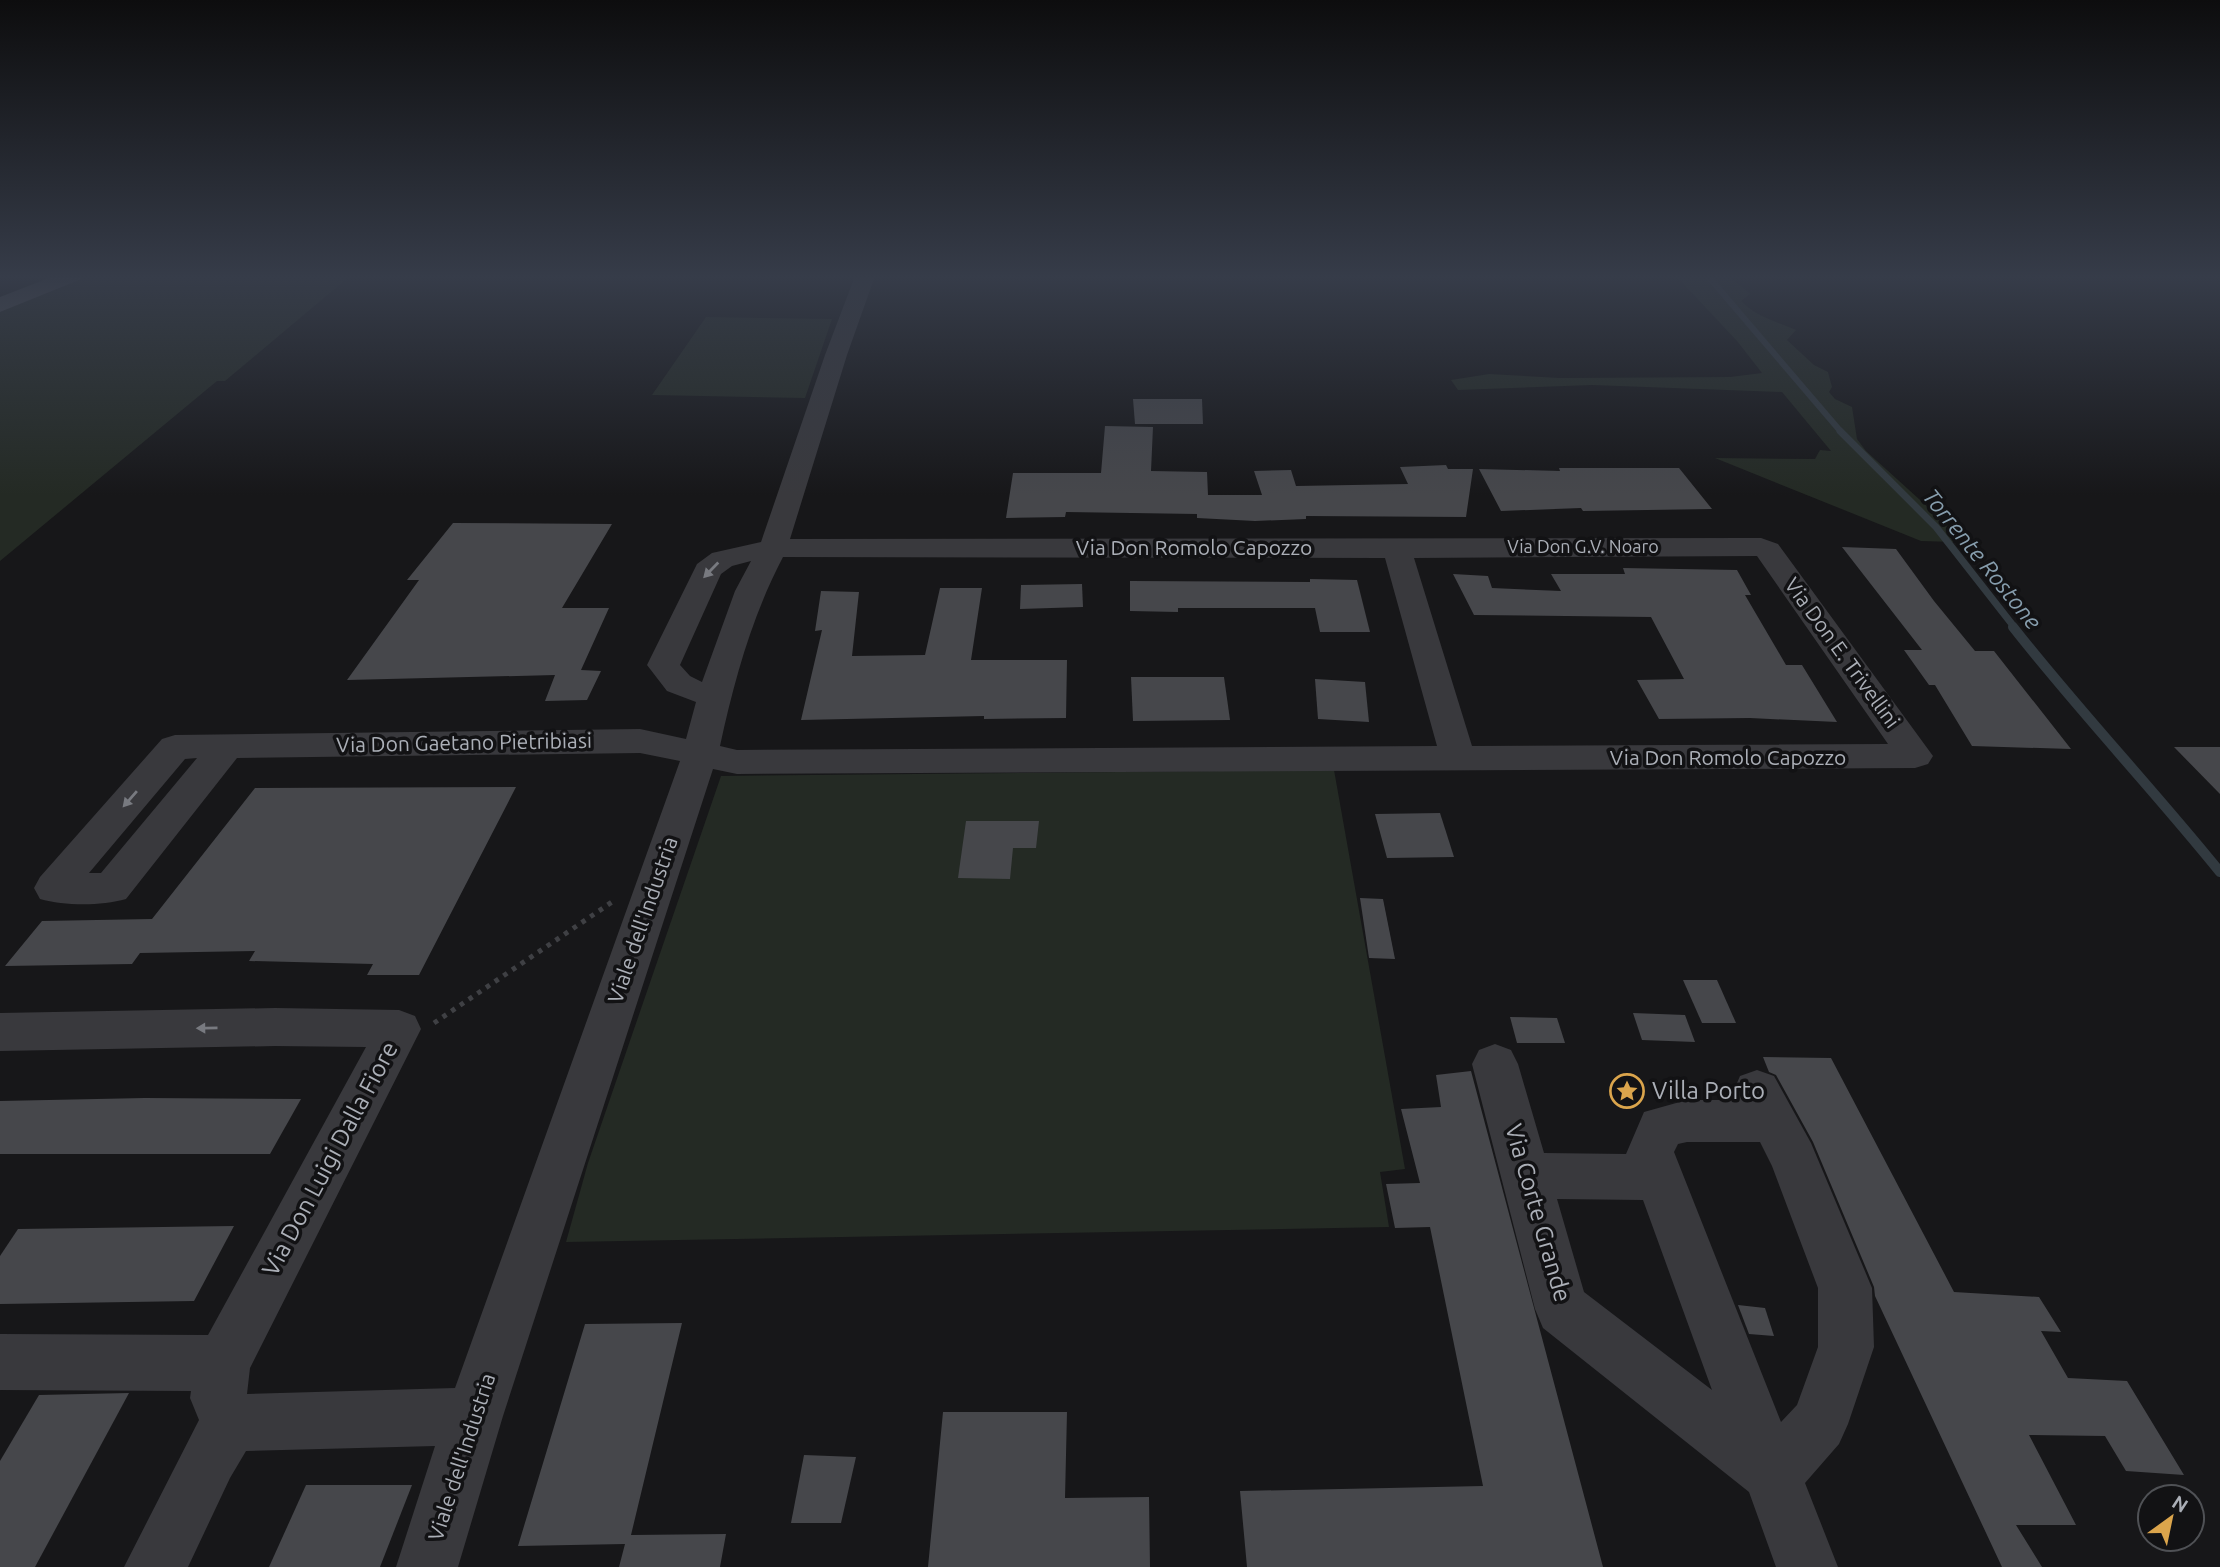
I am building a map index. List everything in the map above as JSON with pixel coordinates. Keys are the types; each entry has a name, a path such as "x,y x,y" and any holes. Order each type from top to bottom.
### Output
{"street":[{"name":"Viale dell'Industria","path":"427,1567 474,1416 700,755 713,696 750,591 773,548 838,349"},
{"name":"Via Don G.V. Noaro","path":"1397,548 1753,545 1768,550"},
{"name":"Via Don Romolo Capozzo","path":"713,696 690,691 675,683 663,666 708,570 722,559 773,548 1397,548"},
{"path":"1397,548 1458,758"},
{"name":"Via Don E. Trivellini","path":"1768,550 1915,756"},
{"name":"Via Don Gaetano Pietribiasi","path":"226,746 112,888 54,888 175,747 226,746 640,741 700,755"},
{"name":"Via Don Romolo Capozzo","path":"700,755 737,762 1915,756"},
{"name":"Via Don Luigi Dalla Fiore","path":"0,1032 275,1027 399,1029 223,1363 218,1398 229,1423"},
{"name":"Via Corte Grande","path":"1495,1063 1562,1309 1773,1474"},
{"path":"1773,1474 1819,1424 1846,1347 1845,1287 1794,1159 1765,1105 1661,1127 1650,1152 1807,1567"},
{"path":"1526,1176 1659,1177"},
{"path":"0,1362 223,1363"},
{"path":"155,1567 209,1457 229,1423 474,1416"}],"path":[{"path":"399,1029 436,1023 617,898 623,887 655,887"}],"shaded area":[{"path":"0,349 263,349 225,381 217,381 0,561"},
{"path":"684,349 822,349 805,398 652,395"},
{"path":"1743,349 1797,349 1814,365 1828,372 1832,387 1829,392 1835,399 1852,407 1857,439 1866,451 1951,528 1956,542 1921,541 1715,458 1815,459 1820,450 1831,451 1782,392 1592,385 1458,390 1451,380 1489,374 1560,378 1730,377 1762,373"},
{"path":"1334,770 1405,1169 1380,1172 1389,1227 566,1242 588,1163 721,776"}],"building":[{"path":"1133,399 1202,399 1203,424 1135,424"},
{"path":"1105,426 1153,427 1151,471 1207,472 1208,495 1262,495 1254,471 1291,470 1296,486 1408,484 1400,467 1446,465 1448,469 1473,469 1466,517 1306,516 1306,519 1255,521 1197,518 1197,514 1066,512 1065,517 1006,518 1013,473 1101,473"},
{"path":"1559,468 1679,468 1712,509 1583,511 1581,508 1501,511 1479,469 1560,471"},
{"path":"453,523 612,524 562,608 609,608 581,670 601,671 587,700 545,701 555,675 347,680 419,580 407,580"},
{"path":"1842,547 1896,549 1975,651 1994,651 2071,749 1972,746 1935,685 1929,685 1904,650 1922,650"},
{"path":"1623,568 1737,570 1751,595 1745,595 1786,665 1802,665 1837,722 1750,718 1659,719 1637,680 1684,679 1651,617 1474,615 1453,574 1488,576 1492,588 1561,591 1551,574 1625,574"},
{"path":"1310,579 1357,580 1370,632 1320,632 1315,608 1178,608 1178,612 1130,611 1130,581 1310,582"},
{"path":"1082,584 1083,607 1020,609 1021,585"},
{"path":"940,588 982,588 971,660 1067,660 1066,718 984,719 984,716 801,720 822,630 815,631 821,591 859,592 852,656 925,655"},
{"path":"1131,677 1224,677 1230,720 1133,721"},
{"path":"1315,679 1365,682 1369,722 1318,719"},
{"path":"2174,747 2220,747 2220,794"},
{"path":"516,787 419,975 367,975 373,964 249,961 255,951 140,953 132,964 5,966 42,921 152,919 255,788"},
{"path":"1440,813 1454,857 1387,858 1375,814"},
{"path":"966,821 1039,821 1036,848 1013,848 1010,879 958,878"},
{"path":"1360,898 1383,899 1395,959 1369,958"},
{"path":"1683,980 1717,980 1736,1023 1702,1023"},
{"path":"1633,1013 1685,1015 1695,1042 1642,1040"},
{"path":"1510,1017 1557,1018 1565,1043 1517,1043"},
{"path":"1763,1057 1831,1058 1954,1292 2039,1297 2061,1332 2041,1331 2068,1378 2127,1381 2184,1475 2126,1471 2105,1436 2029,1435 2076,1525 2016,1525 2042,1567 2002,1567 1875,1296 1874,1287 1813,1142 1776,1075 1769,1072"},
{"path":"1471,1071 1603,1567 1247,1567 1240,1491 1483,1486 1430,1227 1395,1228 1386,1184 1420,1183 1401,1109 1441,1107 1436,1075"},
{"path":"301,1099 270,1154 0,1154 0,1101"},
{"path":"234,1226 194,1301 0,1304 0,1256 18,1229"},
{"path":"1738,1305 1765,1308 1774,1336 1749,1334"},
{"path":"682,1323 631,1535 726,1534 720,1567 619,1567 625,1544 518,1546 585,1324"},
{"path":"129,1393 35,1567 0,1567 0,1461 39,1395"},
{"path":"943,1412 1067,1412 1065,1498 1149,1497 1150,1567 928,1567"},
{"path":"804,1455 856,1457 841,1523 791,1523"},
{"path":"306,1485 412,1485 380,1567 269,1567"}],"waterway":[{"name":"Torrente Rostone","path":"1770,349 1842,433"},
{"name":"Torrente Rostone","path":"1842,433 1936,527 2015,628"},
{"name":"Torrente Rostone","path":"2013,627 2220,872"}],"place":[{"name":"Villa Porto","path":"1627,1091"}]}
